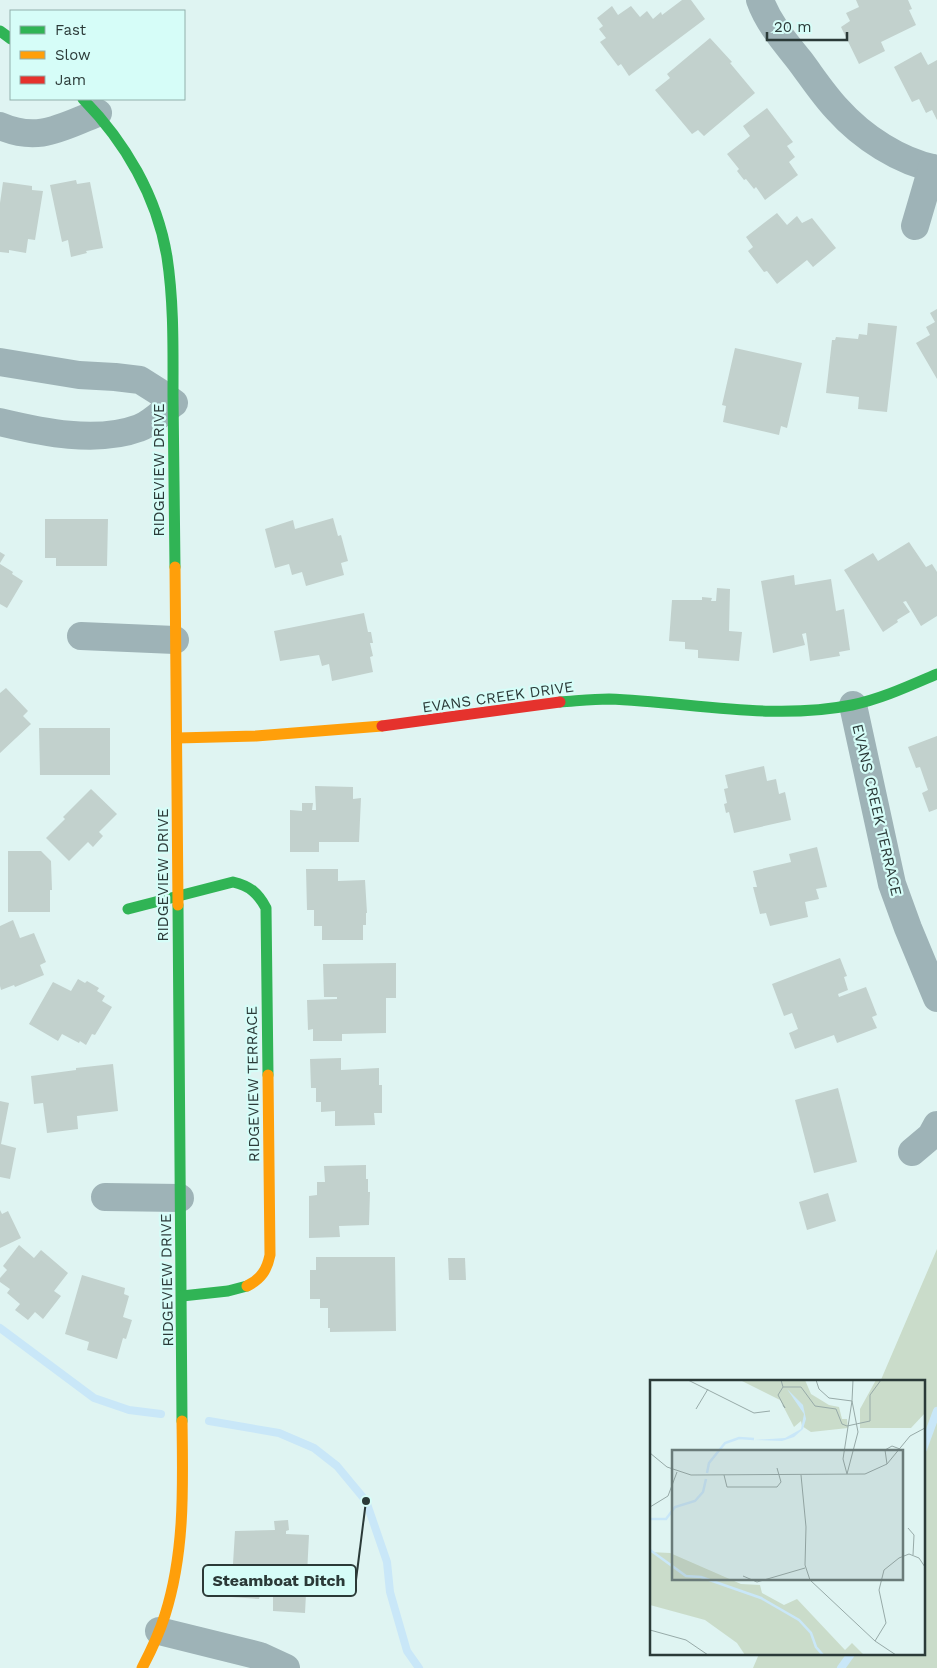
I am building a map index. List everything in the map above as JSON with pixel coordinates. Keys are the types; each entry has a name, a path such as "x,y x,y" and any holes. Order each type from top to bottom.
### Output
{"street":[{"path":"760,0 776,31 837,109 866,136 898,155 934,169 915,226"},
{"path":"0,126 19,133 39,134 90,106"},
{"name":"RIDGEVIEW DRIVE","path":"90,106 119,142 146,190 156,214 164,244 171,309 174,403 183,1502 181,1535 160,1631 142,1668"},
{"path":"0,362 79,375 140,380 174,403 140,428 119,433 89,436 61,434 0,422"},
{"path":"81,636 175,640"},
{"name":"EVANS CREEK DRIVE","path":"177,738 256,736 387,726 555,702 608,700 782,712 827,709 853,705 899,691 937,674"},
{"name":"EVANS CREEK TERRACE","path":"853,705 892,884 937,998"},
{"name":"RIDGEVIEW TERRACE","path":"128,909 233,882 247,885 260,895 266,908 270,1255 267,1269 258,1281 245,1288 182,1296"},
{"path":"912,1152 931,1136 937,1125"},
{"path":"105,1197 180,1198"},
{"path":"160,1631 260,1656 286,1668"}],"green space":[{"path":"937,1249 937,1668 753,1668 758,1656 924,1656 924,1380 881,1380"}],"building":[{"path":"682,0 691,0 705,19 629,76 621,64 618,66 600,42 606,38 599,29 603,26 597,18 612,6 618,15 631,6 640,17 647,11 653,19 661,12 662,15"},
{"path":"856,0 908,0 912,9 909,10 916,25 881,42 885,51 859,64 841,27 850,21 846,13 859,7"},
{"path":"710,38 732,62 730,63 755,93 704,136 698,130 692,134 655,90 670,78 667,74"},
{"path":"921,52 928,65 937,60 937,120 932,110 926,113 919,99 912,102 894,67"},
{"path":"767,108 793,142 787,146 795,157 789,162 798,175 765,200 756,187 754,189 746,179 744,180 737,171 739,169 727,154 750,136 743,126"},
{"path":"76,180 77,184 90,182 103,248 86,251 87,253 71,257 68,240 62,242 50,185"},
{"path":"3,182 32,186 32,190 43,191 35,240 28,239 26,253 9,250 9,253 0,252 0,203"},
{"path":"777,213 787,225 797,216 802,223 812,218 836,248 813,267 807,260 777,284 767,271 764,272 748,251 753,247 746,237"},
{"path":"937,309 937,379 916,343 930,335 926,327 935,322 930,313"},
{"path":"868,323 897,326 887,412 858,409 859,397 826,393 832,340 835,340 836,337 858,339 859,334 867,335"},
{"path":"735,348 802,363 787,428 781,426 779,435 723,422 726,406 722,405"},
{"path":"333,518 338,536 341,535 348,561 341,563 344,575 306,586 302,572 292,575 289,564 275,568 265,529 293,520 295,529"},
{"path":"45,519 108,519 107,566 56,566 56,558 45,558"},
{"path":"909,542 926,567 932,564 937,572 937,616 921,626 906,601 903,602 910,612 883,632 844,570 873,553 878,561"},
{"path":"0,552 5,555 0,563"},
{"path":"0,564 23,581 7,608 0,604"},
{"path":"794,575 795,585 831,579 836,611 844,609 850,650 839,652 840,656 810,661 806,633 802,634 805,645 773,653 761,581"},
{"path":"717,588 730,589 729,631 742,632 739,661 698,658 698,650 685,649 685,642 669,641 672,600 702,600 702,597 712,598 711,601 716,601"},
{"path":"364,613 368,632 371,632 373,643 370,643 373,656 370,657 373,672 332,681 329,664 322,666 319,655 280,661 274,631"},
{"path":"6,688 28,711 23,716 31,724 0,753 0,693"},
{"path":"39,728 110,728 110,775 40,775"},
{"path":"937,736 937,809 929,812 922,793 928,790 920,767 916,768 908,747"},
{"path":"764,766 767,781 776,779 779,794 785,792 791,820 734,833 729,812 726,813 724,804 727,803 724,789 728,788 725,775"},
{"path":"315,786 353,787 353,799 361,798 359,842 319,842 319,852 290,852 290,810 302,811 302,803 313,803 312,810 316,810"},
{"path":"91,789 117,814 99,832 103,836 93,847 88,842 69,861 46,838 65,819 63,817"},
{"path":"817,847 827,887 816,889 819,899 805,902 808,917 770,926 766,913 760,914 753,887 757,887 753,871 791,862 789,854"},
{"path":"8,851 41,851 51,861 52,890 50,890 50,912 8,912"},
{"path":"306,869 338,869 338,881 365,880 367,913 366,925 363,925 363,940 322,940 322,926 314,926 314,910 307,910"},
{"path":"13,920 20,938 34,933 46,962 40,965 44,975 15,987 14,985 1,990 0,926"},
{"path":"840,958 847,976 844,977 848,990 838,994 839,997 866,987 877,1015 872,1017 877,1028 837,1043 834,1035 795,1049 789,1033 798,1029 792,1013 784,1016 772,984"},
{"path":"396,963 396,998 386,998 386,1033 342,1034 342,1041 313,1041 313,1029 308,1030 307,1000 337,999 337,997 324,997 323,964"},
{"path":"78,979 85,983 87,981 99,988 97,991 105,996 102,1001 112,1007 95,1035 92,1034 86,1045 62,1034 58,1041 29,1024 53,982 71,991"},
{"path":"341,1058 341,1070 379,1068 379,1085 382,1085 382,1113 374,1113 375,1125 335,1126 335,1111 321,1112 321,1102 316,1102 316,1088 311,1088 310,1059"},
{"path":"113,1064 118,1111 77,1116 78,1129 47,1133 43,1103 34,1104 31,1076"},
{"path":"838,1088 857,1162 814,1173 795,1100"},
{"path":"0,1101 9,1103 1,1144 16,1148 10,1179 0,1177"},
{"path":"366,1165 366,1179 368,1179 368,1192 370,1192 369,1225 339,1226 340,1237 309,1238 309,1196 317,1195 317,1182 325,1182 324,1166"},
{"path":"828,1193 836,1221 807,1230 799,1202"},
{"path":"0,1210 2,1214 8,1211 21,1238 0,1248"},
{"path":"19,1245 34,1258 41,1250 68,1273 54,1291 61,1296 43,1319 35,1312 28,1320 15,1310 20,1304 7,1293 10,1289 0,1282 0,1278 7,1270 3,1266"},
{"path":"316,1257 395,1257 396,1331 330,1332 330,1328 328,1328 328,1308 320,1308 320,1299 310,1299 310,1270 316,1270"},
{"path":"448,1258 465,1258 466,1280 449,1280"},
{"path":"82,1275 125,1288 124,1294 129,1296 123,1317 132,1320 126,1339 123,1338 117,1359 87,1350 89,1342 65,1334"},
{"path":"288,1520 289,1530 286,1531 286,1534 309,1535 305,1613 273,1611 273,1597 260,1596 259,1599 231,1597 235,1531 275,1530 274,1521"}],"waterway":[{"path":"0,1328 94,1398 129,1410 161,1414"},
{"path":"924,1446 937,1411"},
{"path":"209,1421 279,1433 314,1448 337,1466 366,1501 387,1562 390,1592 407,1651 419,1668"},
{"path":"841,1668 850,1656"}],"traffic: fast":[{"path":"0,31 10,38"},
{"path":"84,100 112,133 137,171 156,213 167,257 173,327 175,567"},
{"path":"560,702 609,699 761,711 822,709 852,705 874,699 937,674"},
{"path":"128,909 233,882 249,888 260,898 266,908 268,1075"},
{"path":"178,905 182,1421"},
{"path":"182,1296 228,1291 247,1286"}],"traffic: slow":[{"path":"175,567 178,905"},
{"path":"177,738 256,736 382,726"},
{"path":"247,1286 263,1274 270,1255 268,1075"},
{"path":"142,1668 163,1622 172,1591 176,1567 181,1519 182,1421"}],"traffic: jam":[{"path":"382,726 560,702"}],"place":[{"name":"Steamboat Ditch","path":"366,1501"}]}
